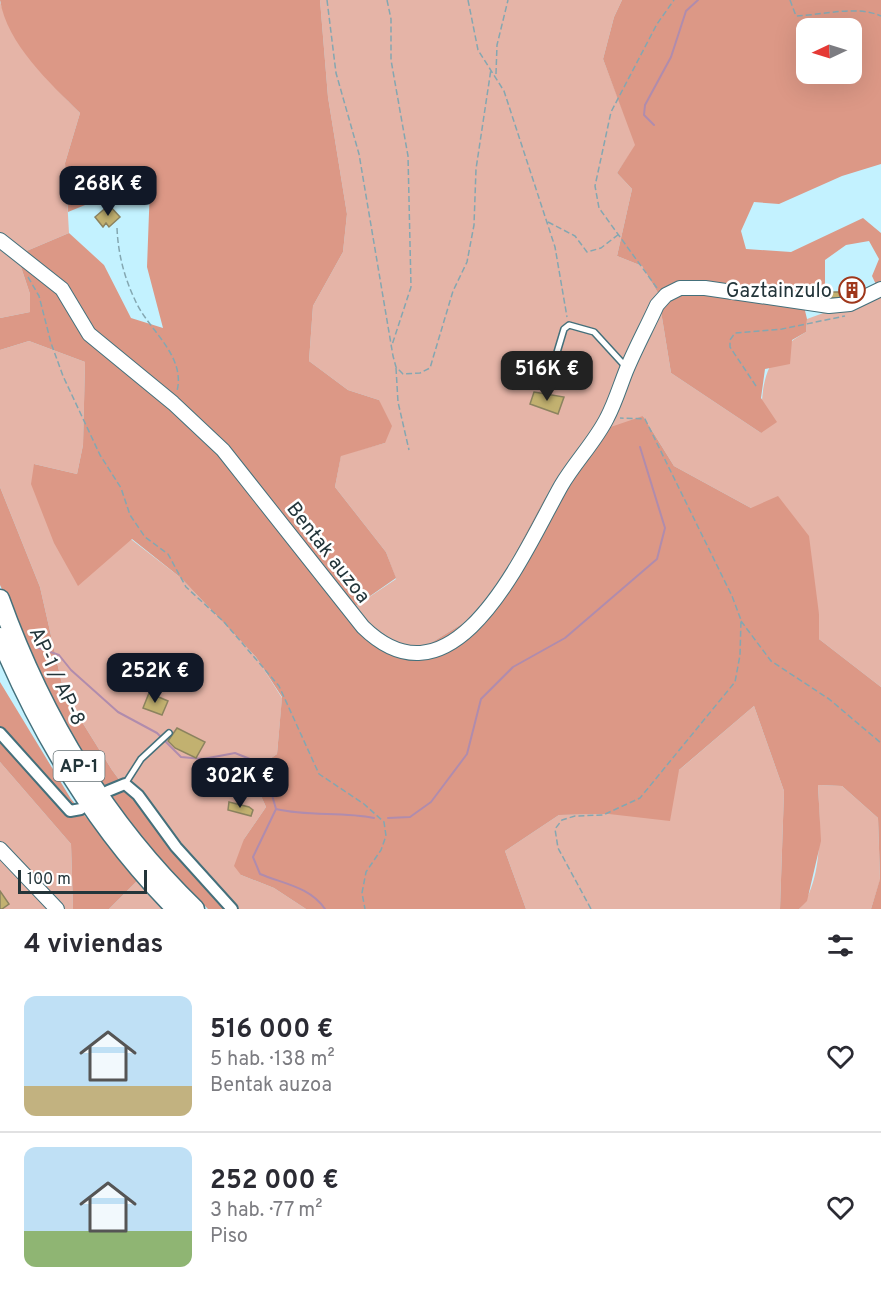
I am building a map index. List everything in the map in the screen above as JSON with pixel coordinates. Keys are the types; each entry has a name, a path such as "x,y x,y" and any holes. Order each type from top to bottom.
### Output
{"highway":[{"name":"AP-1 / AP-8","path":"0,599 37,689 82,770 136,846 195,909"},
{"name":"AP-1 / AP-8","path":"0,636 39,723 71,777 119,845 176,909"}],"street":[{"name":"Bentak auzoa","path":"0,240 62,289 89,334 173,403 223,450 363,627 385,646 413,654 434,652 450,643 489,610 500,596 570,471 607,418 657,304 666,295"},
{"path":"666,295 680,288 705,288 829,306 849,304 881,289"},
{"path":"0,733 70,811 81,809"},
{"path":"108,791 125,784 138,795 176,847 232,909"},
{"path":"0,849 57,909"}],"lane":[{"path":"546,388 564,329 569,325 594,332 627,368"},
{"path":"125,784 141,759 170,733"}],"path":[{"path":"327,0 336,73 359,154 396,367 398,402 409,450"},
{"path":"387,0 391,19 391,60 408,156 411,287 392,346"},
{"path":"468,0 478,50 496,75"},
{"path":"508,0 497,45 496,75 518,131 555,247 562,303 569,325"},
{"path":"666,295 655,286 598,208 595,186 597,166 611,112 657,24 674,0"},
{"path":"790,0 796,16 851,11 874,13 881,16"},
{"path":"396,367 403,374 420,373 430,368 437,354 442,324 469,253 474,225 476,169 490,69"},
{"path":"546,221 575,236 587,252 601,249 619,234"},
{"path":"117,228 120,261 135,302 173,355 179,381 173,403"},
{"path":"17,255 19,264 39,296 63,376 100,456 121,488 130,515 145,537 168,554 186,587 240,640 279,686 319,774 345,794 364,804 384,822 386,836 381,850 366,872 362,893 365,909"},
{"path":"756,386 730,347 730,340 735,333 826,322 849,314"},
{"path":"607,418 645,419 741,620 771,662 829,699 881,743"},
{"path":"591,909 558,848 555,829 562,820 575,816 603,815 640,798 735,682 740,655 741,620"}],"shaded area":[{"path":"0,0 320,0 328,97 347,214 343,252 313,306 309,361 348,390 379,400 392,426 385,443 341,456 335,487 386,552 396,578 350,610 413,654 465,622 496,589 543,501 596,432 643,416 674,466 751,508 778,496 809,536 819,614 819,639 881,687 881,909 871,909 880,879 878,818 842,786 818,785 821,841 807,901 799,909 780,909 784,791 754,706 679,770 670,821 609,814 559,815 505,851 526,909 306,909 274,888 241,875 234,866 244,839 266,807 253,778 264,763 277,754 282,697 256,657 181,578 132,539 78,586 54,543 31,484 34,464 77,474 83,445 85,362 29,341 0,350 0,318 30,312 30,294 17,255 69,233 104,265 131,318 163,328 147,267 150,186 107,196 68,212 65,163 80,113 43,76 20,47 4,16"},
{"path":"320,0 622,0 614,17 603,59 636,145 617,173 632,189 617,256 642,266 658,293 671,373 761,433 762,401 767,375 780,352 806,332 807,319 878,293 881,295 881,687 819,639 819,614 751,508 674,466 643,416 543,501 496,589 465,622 413,654 350,610 396,579 386,552 335,487 341,455 385,443 379,400 348,390 309,361 313,306 343,252 347,214 328,97"},
{"path":"622,0 881,0 881,164 842,176 779,204 754,202 741,231 746,249 791,252 863,218 881,233 881,295 872,276 879,259 869,241 846,245 825,260 825,286 801,294 807,319 806,332 792,340 790,364 765,369 761,398 777,422 761,433 671,373 658,293 642,266 617,256 632,189 617,173 635,145 603,59 614,17"},
{"path":"0,2 24,49 44,76 80,113 65,163 69,233 17,255 30,294 30,312 0,318"},
{"path":"29,341 85,362 83,445 77,474 34,464 181,578 256,657 282,698 277,754 264,763 253,778 266,807 244,839 241,875 274,888 306,909 228,909 209,892 148,819 112,770 64,693 40,587 0,487 0,350"},
{"path":"0,487 40,587 64,693 112,770 148,819 209,892 228,909 208,909 168,869 82,763 0,585"},
{"path":"0,682 71,799 138,880 109,909 73,909 71,844 0,762"},
{"path":"754,706 784,791 780,909 526,909 505,851 559,815 609,814 678,771"},
{"path":"0,762 71,844 73,909 0,909"},
{"path":"818,785 842,786 878,818 880,880 871,909 799,909 813,883 817,867"},
{"path":"138,880 171,909 109,909"}],"building":[{"path":"109,205 120,217 109,227 106,223 103,227 95,217"},
{"name":"Gaztainzulo","path":"852,278 860,293 850,298 844,281"},
{"path":"830,292 839,292 840,298 830,298"},
{"path":"534,392 564,397 558,414 530,404"},
{"path":"149,693 168,701 162,715 143,708"},
{"path":"177,728 205,742 196,758 175,748 168,741"},
{"path":"229,802 249,807 253,810 251,816 228,810"},
{"path":"0,891 9,904 2,909 0,909"}],"waterway":[{"path":"654,125 644,115 645,105 671,57 686,11 698,0"},
{"path":"388,818 410,817 431,802 467,754 481,699 513,667 565,638 657,559 665,528 640,447"},
{"path":"36,647 59,655 71,670 118,712 157,733 181,757 203,759 235,753 255,761 268,781 276,809 253,857 260,874 304,891 325,909"},
{"path":"276,809 374,818"}],"place":[{"name":"Gaztainzulo","path":"852,290"}]}
